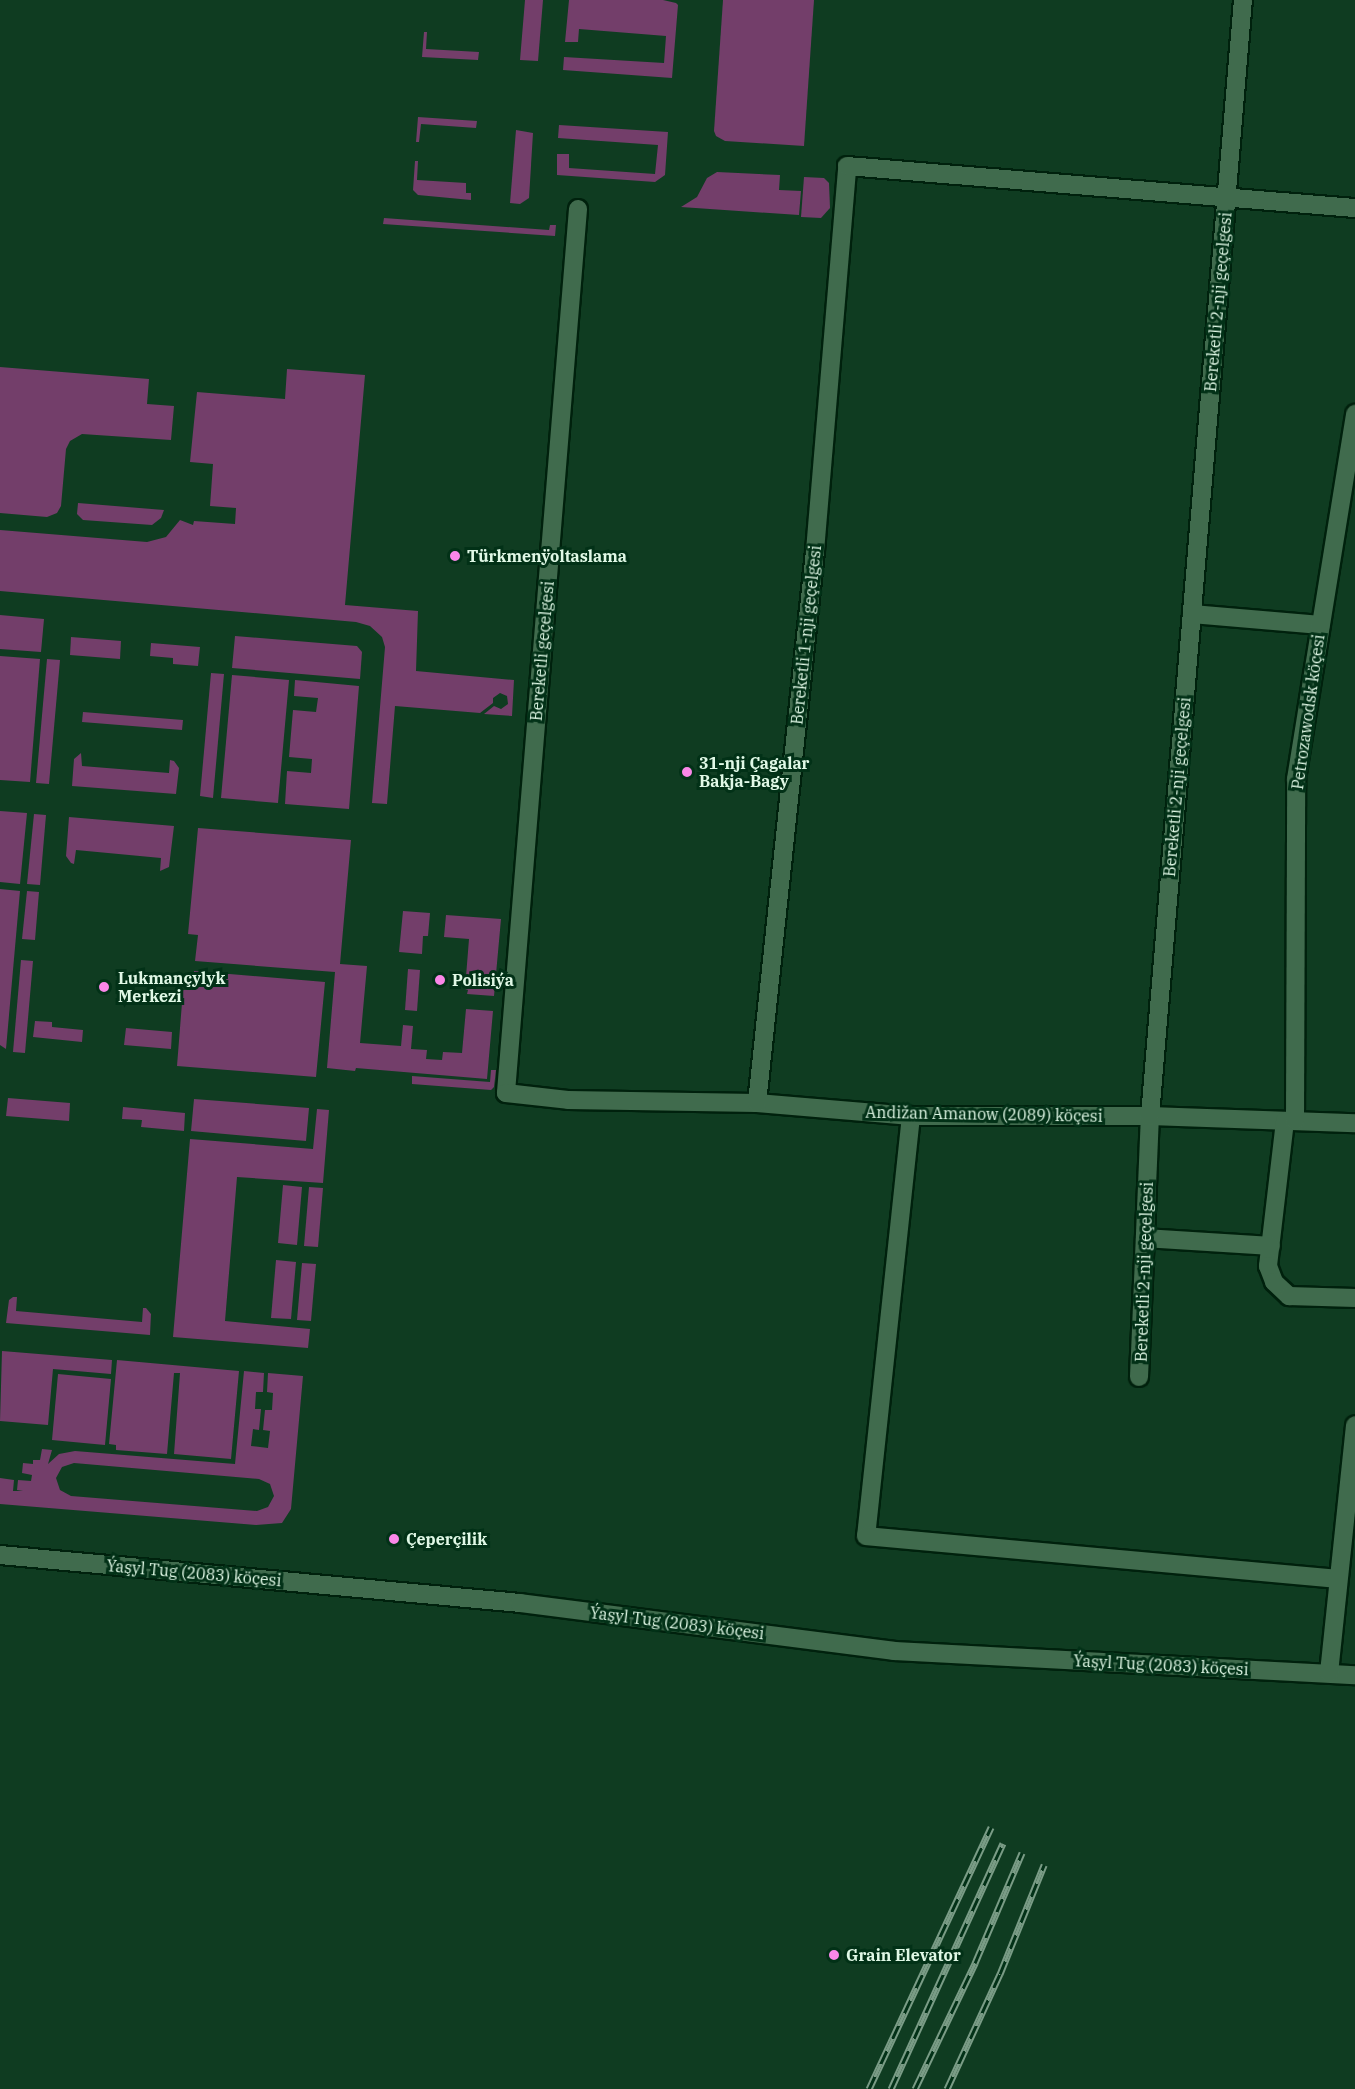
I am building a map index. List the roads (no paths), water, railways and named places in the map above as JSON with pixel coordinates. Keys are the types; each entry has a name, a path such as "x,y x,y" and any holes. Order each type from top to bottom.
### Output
{"street":[{"name":"Bereketli 2-nji geçelgesi","path":"1139,1377 1150,1116 1243,0"},
{"name":"Bereketli 2-nji geçelgesi","path":"847,166 1355,208"},
{"name":"Bereketli 1-nji geçelgesi","path":"757,1103 815,550 847,166"},
{"name":"Bereketli geçelgesi","path":"506,1093 578,209"},
{"name":"Petrozawodsk köçesi","path":"1355,414 1296,779 1290,1121 1268,1266 1279,1288 1289,1296 1355,1298"},
{"path":"1192,614 1321,625"},
{"name":"Andižan Amanow (2089) köçesi","path":"506,1093 568,1100 757,1103 911,1116 1150,1116 1355,1123"},
{"path":"911,1116 866,1536 1338,1579"},
{"path":"1145,1238 1271,1246"},
{"path":"1329,1673 1355,1425"},
{"name":"Ýaşyl Tug (2083) köçesi","path":"0,1556 520,1603 894,1651 1355,1675"}],"railway":[{"path":"869,2089 991,1827"},
{"path":"891,2089 1003,1843"},
{"path":"915,2089 975,1963 1022,1853"},
{"path":"947,2089 1000,1974 1044,1865"}],"place":[{"name":"Türkmenÿoltaslama","path":"455,556"},
{"name":"31-nji Çagalar Bakja-Bagy","path":"687,772"},
{"name":"Polisiýa","path":"440,980"},
{"name":"Lukmançylyk Merkezi","path":"104,987"},
{"name":"Çeperçilik","path":"394,1539"},
{"name":"Grain Elevator","path":"834,1955"}]}
